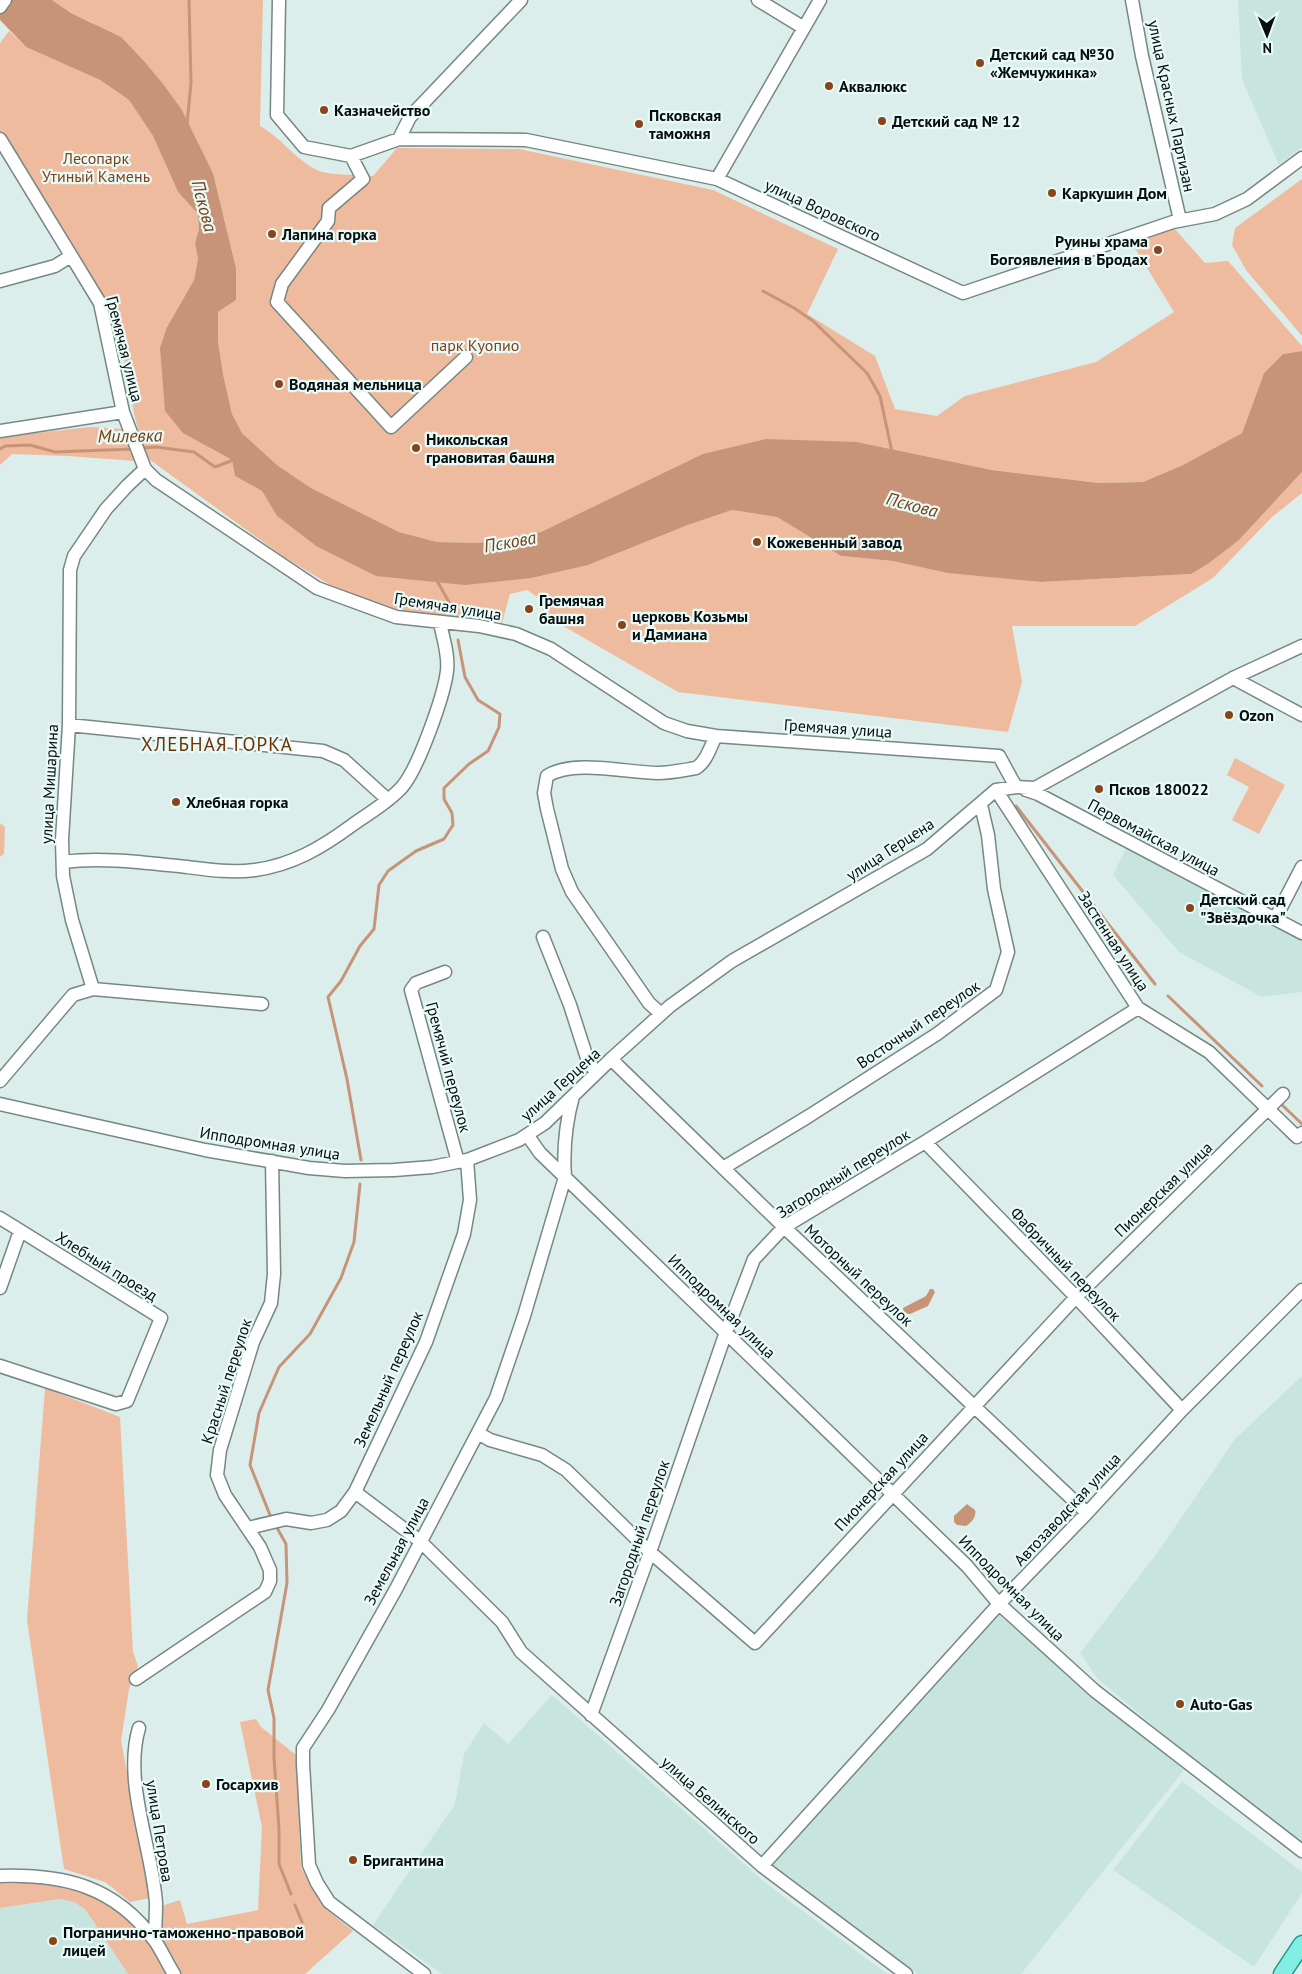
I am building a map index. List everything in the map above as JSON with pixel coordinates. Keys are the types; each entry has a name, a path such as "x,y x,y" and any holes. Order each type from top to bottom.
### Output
{"main road":[{"path":"1282,1974 1302,1944"}],"street":[{"path":"0,7 4,0"},
{"path":"280,0 277,115 304,147 351,156 363,179 329,208 328,222 282,284 277,302 392,427 466,357"},
{"path":"399,139 410,117 521,0"},
{"path":"758,0 804,28"},
{"path":"717,179 820,0"},
{"name":"улица Красных Партизан","path":"1132,0 1142,56 1180,220"},
{"name":"Гремячая улица","path":"0,139 100,303 124,412 143,465 156,480 317,588 396,617 479,626 516,634 551,649 664,723 687,731 716,736 999,756 1016,787"},
{"name":"улица Воровского","path":"351,156 399,139 526,140 717,179 963,293 1180,220 1215,214 1248,199 1302,158"},
{"path":"0,281 55,266 71,256"},
{"path":"0,431 124,412"},
{"name":"улица Мишарина","path":"93,990 72,920 62,862 69,725 70,570 74,556 106,509 143,465"},
{"path":"62,862 85,859 116,860 225,872 254,870 282,865 307,855 332,840 402,788 412,774 431,725 447,671 443,623"},
{"path":"996,790 1016,787 1035,788 1233,678 1302,646"},
{"path":"1233,678 1302,715"},
{"path":"69,725 323,751 344,760 387,799"},
{"path":"661,1014 649,1003 572,892 558,853 544,792 544,783 547,776 561,770 612,768 658,773 696,768 701,765 716,736"},
{"name":"Первомайская улица","path":"1016,787 1038,794 1302,933"},
{"name":"улица Герцена","path":"528,1136 545,1123 596,1073 661,1014 732,961 927,849 982,804 996,790"},
{"name":"Застенная улица","path":"996,790 1138,1008 1209,1052 1297,1137 1302,1132"},
{"name":"Восточный переулок","path":"723,1168 809,1116 937,1034 996,990 1008,952 994,889 988,835 982,804"},
{"path":"1275,919 1302,867"},
{"path":"542,937 570,1005 587,1058 596,1073"},
{"name":"Гремячий переулок","path":"445,972 416,983 412,990 463,1161"},
{"path":"0,1081 74,995 93,990 262,1004"},
{"name":"Загородный переулок","path":"591,1715 726,1332 754,1259 784,1227 925,1142 1138,1008"},
{"name":"Моторный переулок","path":"611,1060 784,1227 974,1404 1087,1513"},
{"name":"Пионерская улица","path":"478,1434 490,1440 542,1455 566,1470 650,1552 755,1643 974,1404 1076,1297 1283,1094"},
{"name":"Земельная улица","path":"424,1974 329,1902 317,1883 309,1865 302,1756 304,1748 328,1710 396,1589 478,1434 499,1389 524,1316 565,1177 564,1160 567,1125 573,1096"},
{"name":"Ипподромная улица","path":"0,1104 206,1150 309,1168 344,1171 432,1167 463,1161 495,1151 528,1136 540,1153 967,1566 1000,1604 1095,1691 1302,1851"},
{"name":"Фабричный переулок","path":"925,1142 1076,1297 1182,1410"},
{"name":"Красный переулок","path":"136,1678 264,1592 270,1581 270,1570 260,1547 225,1495 217,1475 220,1450 251,1350 271,1303 274,1274 272,1161"},
{"name":"Земельный переулок","path":"248,1528 286,1519 311,1523 327,1520 341,1512 355,1492 426,1342 464,1234 470,1200 463,1161"},
{"name":"Хлебный проезд","path":"0,1218 161,1318 126,1401 116,1404 0,1366"},
{"path":"0,1288 20,1231"},
{"name":"Автозаводская улица","path":"762,1866 1000,1604 1182,1410 1302,1290"},
{"name":"улица Белинского","path":"355,1492 420,1541 502,1622 521,1652 762,1866 906,1974"},
{"name":"улица Петрова","path":"139,1728 134,1750 134,1772 156,1902 155,1941"},
{"path":"0,1876 31,1875 56,1878 102,1893 131,1914 155,1941 174,1974"}],"shaded area":[{"path":"1238,0 1302,0 1302,147 1279,165 1242,79"},
{"name":"Детский сад \"Звёздочка\"","path":"1126,849 1302,941 1302,992 1262,997 1179,952 1113,875"},
{"path":"1302,1376 1302,1843 1221,1782 1098,1679 1080,1653 1158,1552 1235,1439"},
{"path":"998,1614 1184,1770 1021,1974 918,1974 772,1864"},
{"path":"552,1695 768,1885 887,1974 442,1974 373,1925 455,1804 464,1754 484,1723 508,1744"},
{"path":"1182,1781 1302,1872 1302,1893 1254,1967 1113,1870"},
{"name":"Погранично-таможенно-правовой лицей","path":"60,1899 74,1902 85,1909 128,1974 0,1974 0,1908"}],"green space":[{"name":"парк Куопио","path":"52,0 263,0 260,126 303,161 319,171 373,176 397,148 519,149 713,190 838,249 807,314 875,356 895,409 937,416 965,396 1096,362 1174,312 1130,240 1173,227 1205,263 1228,261 1302,346 1302,351 1283,354 1264,373 1242,433 1183,465 1143,482 1099,483 992,470 857,442 605,502 541,532 479,543 437,542 399,532 311,488 277,465 242,433 232,414 218,341 218,312 236,300 236,268 213,173 182,110 144,61 135,52 91,22 71,13"},
{"name":"Лесопарк Утиный Камень","path":"9,31 26,47 100,80 129,100 153,136 178,192 198,214 199,229 195,243 198,259 194,280 167,327 163,379 210,448 232,460 235,476 262,491 277,516 316,546 588,565 688,525 732,510 777,517 841,556 893,561 1041,582 1191,574 1239,540 1302,472 1302,493 1272,517 1213,578 1135,626 1012,626 1022,682 1008,732 678,692 544,615 539,598 527,590 510,594 502,623 404,612 337,589 284,557 146,457 135,418 124,358 105,302 0,134 0,43"},
{"path":"1302,179 1302,336 1246,270 1232,245 1235,228"},
{"path":"90,427 124,429 136,461 12,454 0,465 0,437"},
{"path":"1235,758 1285,785 1259,834 1232,820 1249,787 1227,775"},
{"path":"0,823 5,827 4,854 0,857"},
{"path":"45,1388 120,1417 133,1652 138,1666 129,1689 121,1741 151,1898 130,1902 105,1882 64,1869 27,1620"},
{"path":"256,1719 261,1727 296,1755 301,1868 327,1910 353,1931 305,1974 181,1974 159,1934 159,1907 180,1900 187,1924 258,1910 262,1827 240,1722"},
{"path":"30,1883 63,1886 97,1895 117,1908 150,1939 171,1974 128,1974 85,1909 74,1902 60,1899 0,1908 0,1884"}],"water":[{"name":"Пскова","path":"0,0 52,0 71,13 121,37 163,84 182,110 213,173 236,268 236,300 218,312 218,341 232,414 242,433 277,465 311,488 399,532 437,542 479,543 541,532 703,454 766,439 857,442 992,470 1099,483 1143,482 1183,465 1242,433 1264,373 1283,354 1302,351 1302,472 1239,540 1191,574 1041,582 948,573 893,561 841,556 777,517 732,510 688,525 588,565 531,578 465,585 376,576 316,546 277,516 262,491 235,476 232,460 183,433 165,411 160,348 167,327 194,280 198,259 195,243 199,229 198,214 178,192 153,136 129,100 100,80 26,47 0,20"},
{"path":"930,1289 933,1289 935,1292 928,1306 910,1314 904,1313 903,1308 926,1296"},
{"path":"967,1504 975,1510 974,1517 966,1526 957,1525 954,1522 954,1516"}],"waterway":[{"path":"187,124 191,83 189,0"},
{"path":"763,291 813,321 867,373 880,396 892,452"},
{"name":"Милевка","path":"0,449 5,446 30,445 55,452 133,449"},
{"name":"Милевка","path":"142,448 156,447 194,452 215,467 236,459"},
{"path":"436,579 454,611"},
{"path":"361,1160 347,1079 328,997 341,981 360,946 374,929 379,885 388,871 416,851 444,839 453,825 452,813 444,799 444,788 469,764 488,751 499,727 500,714 478,700 465,677 458,640"},
{"path":"1016,806 1155,984"},
{"path":"1168,996 1262,1086"},
{"path":"1279,1102 1302,1124"},
{"path":"270,1515 250,1465 259,1413 279,1367 310,1334 341,1278 354,1242 360,1184"},
{"path":"276,1526 286,1544 287,1583 268,1690 274,1718 279,1864 291,1894"},
{"path":"295,1905 302,1922"}],"place":[{"name":"Детский сад №30 «Жемчужинка»","path":"980,63"},
{"name":"Аквалюкс","path":"829,86"},
{"name":"Казначейство","path":"324,110"},
{"name":"Детский сад № 12","path":"882,121"},
{"name":"Псковская таможня","path":"639,124"},
{"name":"Каркушин Дом","path":"1052,193"},
{"name":"Лапина горка","path":"272,234"},
{"name":"Руины храма Богоявления в Бродах","path":"1158,250"},
{"name":"Водяная мельница","path":"279,384"},
{"name":"Никольская грановитая башня","path":"416,448"},
{"name":"Кожевенный завод","path":"757,542"},
{"name":"Гремячая башня","path":"529,609"},
{"name":"церковь Козьмы и Дамиана","path":"622,625"},
{"name":"Ozon","path":"1229,715"},
{"name":"Псков 180022","path":"1099,789"},
{"name":"Хлебная горка","path":"176,802"},
{"name":"Детский сад \"Звёздочка\"","path":"1190,908"},
{"name":"Auto-Gas","path":"1180,1704"},
{"name":"Госархив","path":"206,1784"},
{"name":"Бригантина","path":"353,1860"},
{"name":"Погранично-таможенно-правовой лицей","path":"53,1941"}],"district":[{"name":"ХЛЕБНАЯ ГОРКА","path":"217,744"}]}
